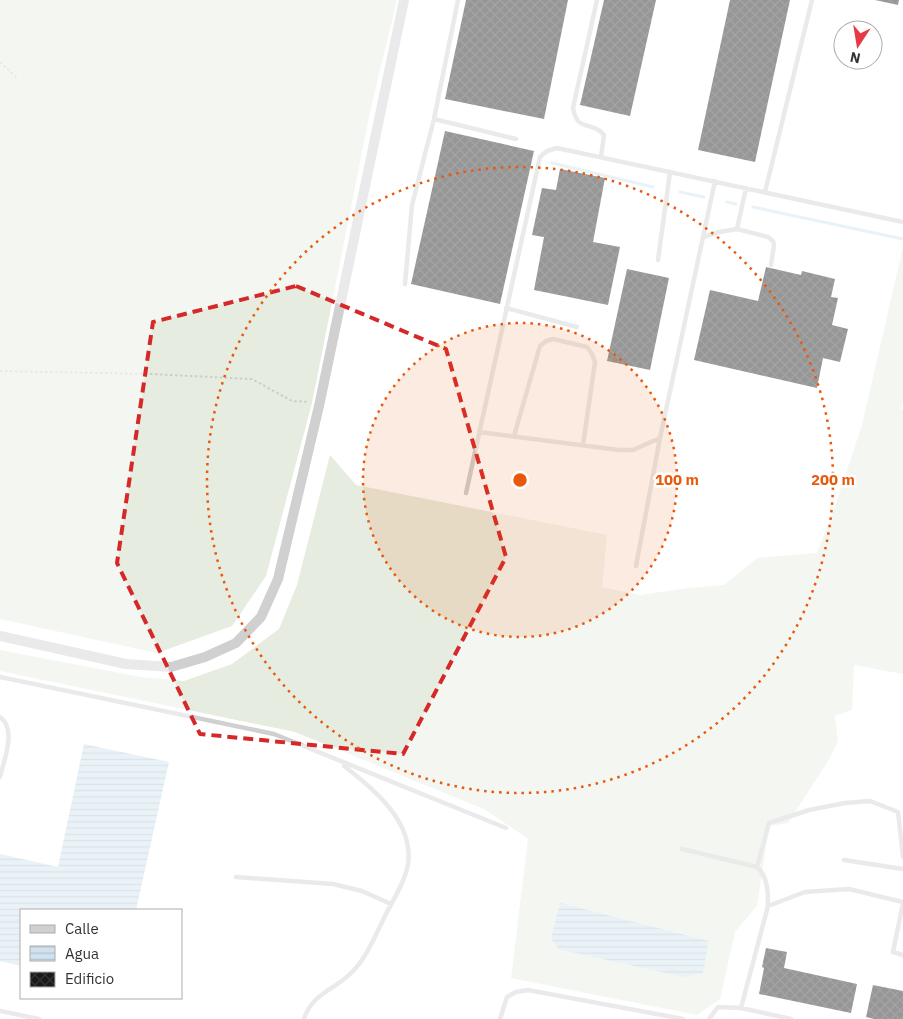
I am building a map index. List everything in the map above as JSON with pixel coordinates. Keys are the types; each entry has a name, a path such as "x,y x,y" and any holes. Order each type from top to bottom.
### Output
{"street":[{"path":"0,636 126,664 171,667 206,657 236,643 261,617 278,579 318,406 404,0"}],"lane":[{"path":"405,284 412,205 434,119 458,0"},
{"path":"597,0 573,108 574,118 581,124 600,130 604,135 601,157"},
{"path":"766,192 812,0"},
{"path":"434,119 516,139"},
{"path":"466,493 540,157 547,151 557,148 903,222"},
{"path":"658,260 670,172"},
{"path":"636,566 660,438 715,181"},
{"path":"737,229 746,188"},
{"path":"704,237 737,229 768,237 773,241 774,245 771,264"},
{"path":"506,308 577,328"},
{"path":"514,436 540,346 553,340 587,347 595,362 583,445"},
{"path":"479,432 619,450 633,450 660,438"},
{"path":"0,677 274,734 339,762 506,828"},
{"path":"0,717 4,719 10,732 0,777"},
{"path":"304,1019 307,1010 318,997 345,980 362,962 408,865 408,844 395,815 368,785 339,762"},
{"path":"757,868 769,823 809,810 845,803 870,801 898,812 903,857"},
{"path":"682,849 757,868 761,871 768,889 768,906 741,1008"},
{"path":"844,860 903,869"},
{"path":"236,877 333,884 362,891 391,904"},
{"path":"768,906 805,892 849,889 903,903 893,952 903,955"},
{"path":"500,1019 507,997 516,992 528,990 683,1019"},
{"path":"709,1019 718,1007 741,1008 791,1019"},
{"path":"0,1011 39,1019"}],"path":[{"path":"0,62 18,79"},
{"path":"0,371 150,374 252,379 292,401 312,403 318,406"}],"highlighted area":[{"path":"296,286 446,349 506,557 403,754 200,734 117,563 153,322"}],"shaded area":[{"path":"0,0 397,0 370,112 312,403 266,576 232,626 157,653 0,619"},
{"path":"903,247 903,401 901,409 903,410 903,674 854,665 852,710 835,716 838,740 830,758 788,823 769,826 757,906 735,932 720,999 697,1015 511,978 528,839 484,809 295,732 0,671 0,650 141,677 184,681 232,664 279,629 297,585 330,455 356,485 607,535 602,587 640,595 724,585 757,558 817,553 832,515 862,425"}],"water":[{"path":"84,744 169,762 136,909 20,909 20,966 0,961 0,854 58,867"},
{"path":"560,903 709,941 703,973 684,977 558,949 551,938"}],"building":[{"path":"466,0 568,0 544,119 445,99"},
{"path":"604,0 656,0 630,116 580,105"},
{"path":"730,0 790,0 755,162 698,150"},
{"path":"875,0 899,0 898,5"},
{"path":"445,131 534,151 500,304 411,284"},
{"path":"560,169 605,178 593,242 620,247 608,305 534,290 544,237 532,235 542,188 556,190"},
{"path":"766,267 801,275 802,271 835,279 831,297 838,298 832,325 848,329 840,362 823,358 817,388 694,360 710,290 758,301"},
{"path":"627,269 669,278 650,370 607,361"},
{"path":"766,948 787,952 784,968 857,984 851,1013 759,994"},
{"path":"873,985 903,991 903,1019 874,1019 866,1017"}],"waterway":[{"path":"552,163 653,187"},
{"path":"680,192 704,197"},
{"path":"727,202 736,204"},
{"path":"753,207 903,239"}]}
